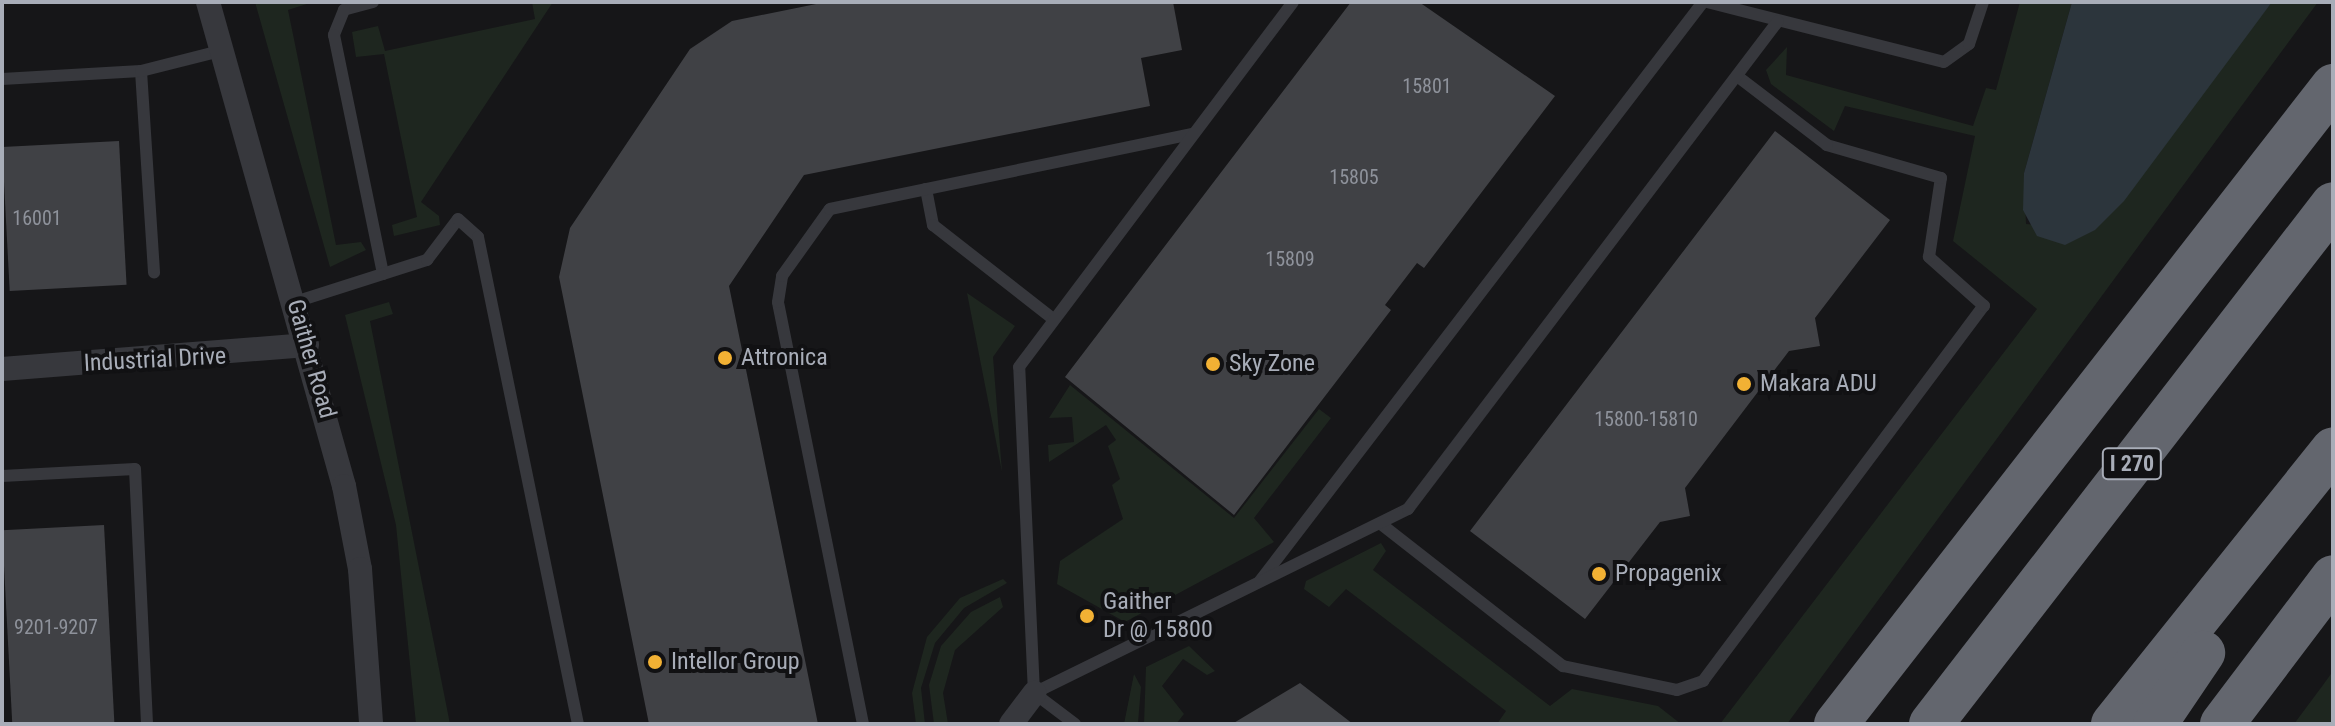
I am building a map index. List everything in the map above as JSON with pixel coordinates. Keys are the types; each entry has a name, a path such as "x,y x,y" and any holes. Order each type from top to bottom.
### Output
{"highway":[{"path":"1836,724 2333,86"},
{"name":"I 270","path":"1931,724 2333,204"},
{"path":"2113,724 2333,449"},
{"path":"2155,724 2333,456"},
{"path":"2222,724 2333,577"}],"street":[{"name":"Gaither Road","path":"208,2 307,345 360,569 371,724"},
{"name":"Industrial Drive","path":"2,369 307,345"},
{"path":"1011,724 1034,693"}],"lane":[{"path":"373,2 344,10 334,35 383,274"},
{"path":"1075,724 1034,693 1017,375 1052,318 1293,2"},
{"path":"1259,583 1705,2 1944,62 1969,44 1983,2"},
{"path":"1034,693 1381,524 1414,503 1778,21"},
{"path":"2,79 141,71 220,51"},
{"path":"141,71 154,273"},
{"path":"1381,524 1563,666 1677,690 1703,681 1984,306 1929,257 1941,178 1827,145 1737,76"},
{"path":"863,724 777,288 826,211 1192,134"},
{"path":"926,189 933,225 1052,318"},
{"path":"295,302 427,260 458,219 478,237 578,724"},
{"path":"2,476 135,469 147,724"}],"shaded area":[{"path":"255,2 313,2 288,10 336,245 361,242 366,250 330,267"},
{"path":"532,2 553,2 421,202 439,216 440,225 394,236 392,225 417,217 384,54 356,57 352,32 378,26 385,51 535,19"},
{"path":"2020,2 2072,2 2024,173 2026,224 2094,230 2272,2 2318,2 1787,724 1720,724 2037,309 1953,241 1975,136 1845,106 1834,131 1771,84 1766,70 1787,47 1786,75 1973,126 1986,88 1996,90"},
{"path":"2072,2 2272,2 2124,201 2095,230 2065,245 2037,236 2023,210 2024,173"},
{"path":"967,293 1015,326 993,357 1002,472"},
{"path":"389,302 393,314 370,321 450,724 416,724 396,525 345,315"},
{"path":"1070,385 1234,518 1319,409 1331,418 1254,518 1274,542 1125,622 1057,584 1060,561 1123,519 1112,485 1120,479 1108,446 1116,440 1106,425 1049,462 1048,445 1074,442 1072,417 1049,418"},
{"path":"1381,543 1386,551 1373,570 1550,706 1572,689 1658,706 1681,724 1497,724 1506,711 1346,589 1329,607 1304,589 1306,581"},
{"path":"1003,579 1007,583 964,608 935,643 921,688 925,724 916,724 912,693 927,637 960,598"},
{"path":"1000,597 1003,607 955,650 943,693 948,724 934,724 929,685 941,646 971,612"},
{"path":"1189,646 1215,671 1207,675 1183,659 1162,686 1184,714 1176,724 1144,724 1146,667"},
{"path":"2333,671 2333,724 2294,724 2323,685"},
{"path":"1134,674 1141,687 1138,723 1124,724"}],"building":[{"path":"826,2 1173,2 1182,50 1141,58 1150,106 804,175 729,286 818,724 649,724 559,277 570,228 690,49 732,21"},
{"path":"1351,2 1419,2 1555,96 1424,268 1417,263 1385,305 1391,310 1234,515 1065,377"},
{"path":"1775,131 1890,220 1815,318 1820,346 1789,351 1685,488 1690,516 1660,522 1585,619 1470,531"},
{"path":"119,141 127,285 10,291 2,147"},
{"path":"104,525 114,724 12,724 2,530"},
{"path":"1300,683 1353,724 1232,724"}],"place":[{"name":"Attronica","path":"725,358"},
{"name":"Sky Zone","path":"1213,364"},
{"name":"Makara ADU","path":"1744,384"},
{"name":"Propagenix","path":"1599,574"},
{"name":"Gaither Dr @ 15800","path":"1087,616"},
{"name":"Intellor Group","path":"655,662"}]}
